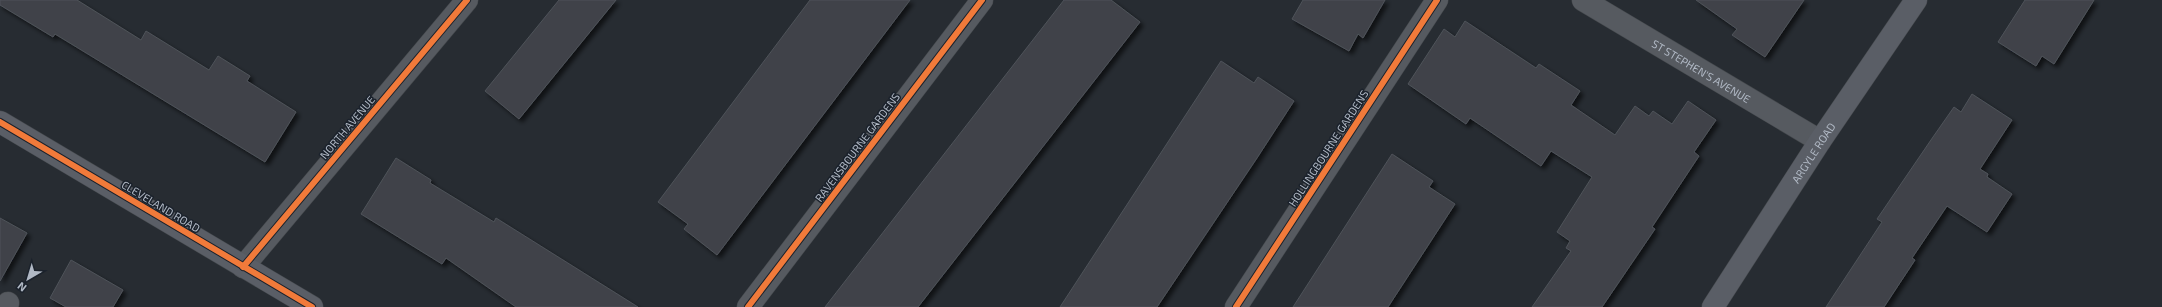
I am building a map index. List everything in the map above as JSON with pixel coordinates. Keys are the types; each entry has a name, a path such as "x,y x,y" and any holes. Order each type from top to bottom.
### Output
{"main road":[{"name":"ARGYLE ROAD","path":"1715,306 1820,141 1916,0"},
{"name":"CLEVELAND ROAD","path":"0,122 312,307"}],"street":[{"name":"NORTH AVENUE","path":"243,267 467,0"},
{"name":"RAVENSBOURNE GARDENS","path":"748,307 982,0"},
{"name":"HOLLINGBOURNE GARDENS","path":"1236,307 1437,0"},
{"name":"ST STEPHEN'S AVENUE","path":"1583,0 1820,141"}],"building":[{"path":"0,0 77,0 141,40 146,31 209,70 218,56 250,76 247,81 296,112 265,162 55,34 53,37 0,5"},
{"path":"559,0 616,0 519,119 485,91"},
{"path":"810,0 910,0 717,255 684,229 688,224 658,202"},
{"path":"1064,0 1111,0 1140,22 918,307 825,307"},
{"path":"1303,0 1385,0 1363,38 1358,34 1349,51 1292,19"},
{"path":"1696,0 1804,0 1765,57 1732,35 1737,29"},
{"path":"2025,0 2094,0 2054,64 2042,56 2036,66 1998,42"},
{"path":"1465,21 1536,68 1539,64 1580,91 1571,105 1615,135 1635,106 1649,116 1653,111 1672,124 1688,101 1716,120 1694,152 1699,156 1652,227 1655,229 1602,307 1532,307 1571,251 1566,248 1570,241 1557,232 1592,177 1551,151 1541,166 1470,118 1466,124 1408,84 1444,29 1455,37"},
{"path":"1221,61 1254,83 1258,77 1294,101 1257,158 1157,307 1060,307"},
{"path":"1972,94 2012,120 1980,169 1988,174 1987,177 2012,194 1987,232 1947,206 1912,258 1915,260 1884,307 1826,307 1882,222 1877,219 1933,137 1954,107 1961,112"},
{"path":"1392,154 1433,181 1429,187 1455,204 1388,307 1293,307"},
{"path":"396,158 431,180 430,183 494,222 496,218 638,307 516,307 446,258 442,264 361,214"},
{"path":"0,218 27,233 0,281"},
{"path":"71,260 123,290 113,307 66,307 50,298"}],"cycle path":[{"path":"243,267 467,0"},
{"path":"748,307 982,0"},
{"path":"1236,307 1437,0"},
{"path":"0,122 312,307"}]}
